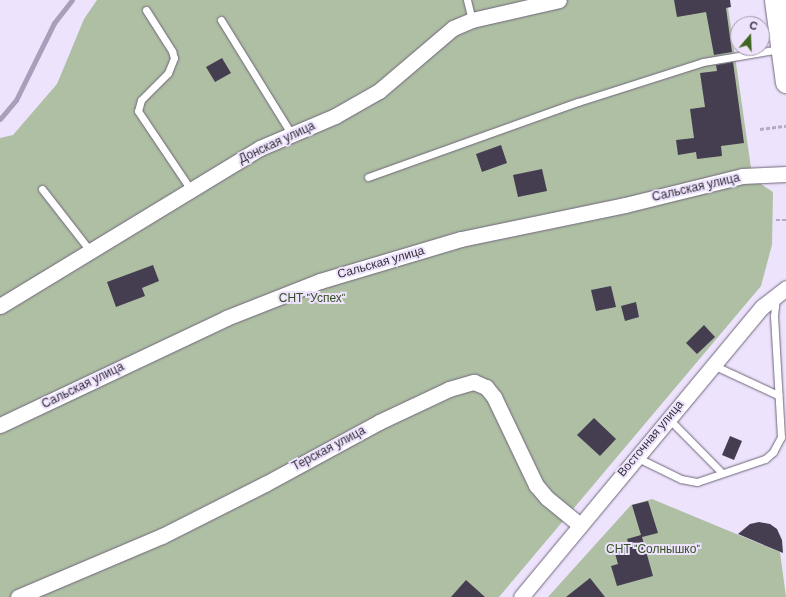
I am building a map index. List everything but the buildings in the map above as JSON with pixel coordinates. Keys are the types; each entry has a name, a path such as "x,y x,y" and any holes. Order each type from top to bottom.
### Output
{"street":[{"name":"Донская улица","path":"0,306 260,148 335,116 379,91 436,39 453,28 472,20 559,0"},
{"path":"775,0 786,82"},
{"name":"Сальская улица","path":"0,425 226,318 320,281 461,239 625,205 742,176 786,174"},
{"name":"Восточная улица","path":"521,597 713,365 781,291"},
{"name":"Терская улица","path":"18,597 162,536 379,422 449,389 474,382 486,387 494,397 536,485 547,498 580,525"}],"lane":[{"path":"467,0 472,20"},
{"path":"146,10 172,51 174,58 168,73 141,100 138,111 191,190"},
{"path":"221,20 292,135"},
{"path":"368,177 578,102 703,62 781,49"},
{"path":"42,189 91,252"},
{"path":"636,457 688,481 697,482 765,459 778,445 781,437 774,316 781,291"},
{"path":"713,365 778,395"},
{"path":"668,418 722,473"}],"path":[{"path":"760,129 786,126"},
{"path":"776,220 786,220"}],"green space":[{"name":"СНТ \"Успех\"","path":"97,0 727,0 730,21 730,56 735,56 753,182 758,182 773,192 772,245 761,286 499,597 0,597 0,138 13,135 57,84 84,19"},
{"name":"СНТ \"Солнышко\"","path":"652,499 780,552 786,597 548,597 631,505"}],"waterway":[{"path":"0,119 16,100 54,23 72,0"}]}
